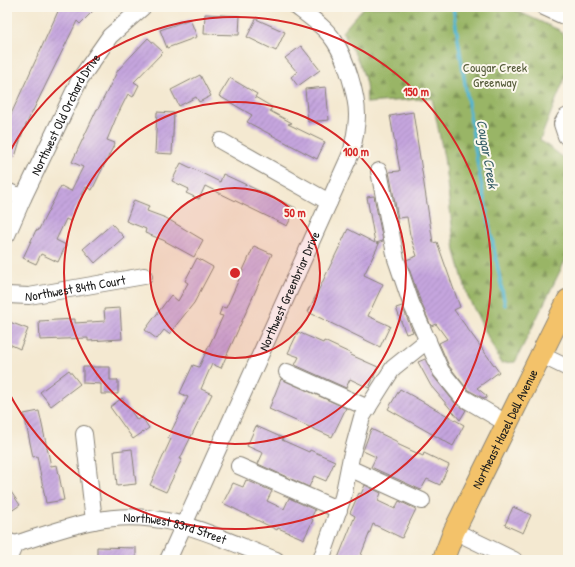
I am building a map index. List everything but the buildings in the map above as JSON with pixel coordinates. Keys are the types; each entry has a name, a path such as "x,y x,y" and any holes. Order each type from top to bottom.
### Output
{"main road":[{"name":"Northeast Hazel Dell Avenue","path":"444,560 454,531 568,300"}],"street":[{"name":"Northwest Old Orchard Drive","path":"7,235 80,79 110,36 143,7"},
{"name":"Northwest Greenbriar Drive","path":"168,560 352,151 357,114 349,72 335,42 315,20 296,7"},
{"path":"544,7 568,18"},
{"path":"568,116 562,124 568,138"},
{"path":"221,141 329,202"},
{"path":"379,171 396,260 411,302 441,371 462,397 508,424"},
{"path":"7,190 23,198"},
{"name":"Northwest 84th Court","path":"7,295 29,296 144,276"},
{"path":"321,560 339,510 362,417 393,368 428,340"},
{"path":"541,355 568,368"},
{"path":"287,372 368,408"},
{"path":"84,434 94,521"},
{"path":"239,466 339,510"},
{"path":"349,468 422,501"},
{"name":"Northwest 83rd Street","path":"11,542 94,521 125,517 140,517 154,518 184,524 247,555 276,560"},
{"path":"454,531 514,560"},
{"path":"8,560 11,542"}],"green space":[{"name":"Cougar Creek Greenway","path":"364,7 508,7 559,30 568,40 568,70 540,140 568,161 568,255 515,362 501,363 468,297 455,251 444,157 432,98 367,103 366,84 362,70 353,50 342,32"}],"waterway":[{"name":"Cougar Creek","path":"453,7 478,167 505,305"}]}
